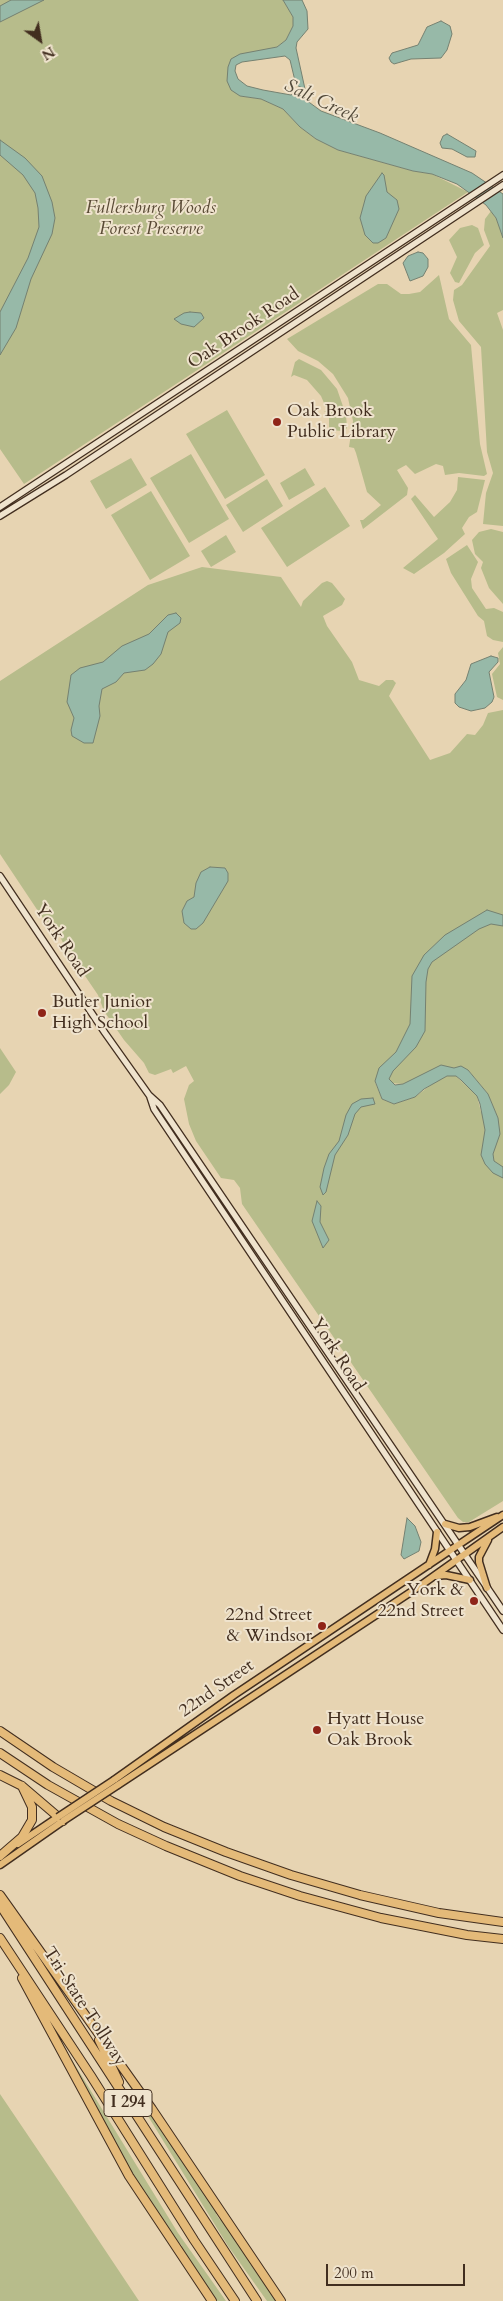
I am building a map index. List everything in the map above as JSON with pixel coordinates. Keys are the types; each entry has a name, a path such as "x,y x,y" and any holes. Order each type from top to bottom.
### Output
{"highway":[{"path":"0,1731 53,1767 105,1798 149,1820 226,1852 291,1875 360,1895 446,1914 503,1922"},
{"path":"0,1753 60,1792 118,1824 240,1876 300,1896 381,1918 467,1935 503,1939"},
{"path":"0,1775 22,1786 61,1819"},
{"path":"0,1857 22,1837 32,1820 32,1807 22,1786"},
{"path":"0,1894 3,1904 82,2009 224,2214 281,2301"},
{"name":"Tri-State Tollway","path":"3,1904 125,2098 257,2301"},
{"path":"1,1940 128,2176 212,2301"},
{"name":"Tri-State Tollway","path":"1,1940 91,2076 194,2240 235,2301"},
{"path":"82,2009 110,2062 125,2098"}],"main road":[{"name":"Oak Brook Road","path":"0,507 501,176"},
{"name":"Oak Brook Road","path":"0,516 74,470 503,185"},
{"name":"York Road","path":"0,876 104,1033 149,1095 160,1105 503,1611"},
{"name":"York Road","path":"149,1095 154,1109 503,1630"},
{"path":"445,1524 459,1528 470,1527 503,1515"},
{"name":"22nd Street","path":"116,1782 234,1695 460,1546 503,1515"},
{"name":"22nd Street","path":"0,1857 434,1576 503,1527"},
{"path":"428,1566 435,1549 437,1532"},
{"path":"487,1588 480,1570 479,1557 484,1544 493,1533"},
{"path":"434,1576 446,1575 470,1580"},
{"name":"22nd Street","path":"0,1865 61,1819"}],"green space":[{"name":"Fullersburg Woods Forest Preserve","path":"0,0 283,0 293,17 293,26 286,40 277,47 231,59 240,96 261,99 283,109 300,127 316,139 338,150 413,171 432,174 468,192 24,484 0,449"},
{"path":"491,211 496,218 503,238 503,310 497,313 503,330 503,526 483,524 486,493 493,473 487,452 481,347 459,321 453,300 454,290 462,285 490,246 484,230 485,219"},
{"path":"472,225 478,228 484,245 475,253 459,283 455,282 450,273 457,257 449,240 460,228"},
{"path":"439,275 449,319 471,345 480,444 487,474 484,476 459,473 445,475 443,466 436,464 415,474 406,465 397,470 408,488 407,495 363,529 360,520 363,520 381,505 367,492 354,448 349,447 353,421 348,398 333,374 318,361 298,351 287,339 378,284 387,284 401,294 409,294 420,292"},
{"path":"299,359 321,370 337,389 346,415 347,428 344,431 326,430 329,428 329,415 328,412 324,412 327,410 321,396 307,380 294,375 291,377 295,362"},
{"path":"227,410 265,475 225,499 186,434"},
{"path":"191,454 229,519 189,543 150,478"},
{"path":"131,458 147,485 106,509 90,481"},
{"path":"305,468 315,485 289,500 280,483"},
{"path":"458,477 485,480 477,512 469,517 462,528 465,534 444,553 414,574 403,568 438,539 411,499 415,495 434,517 450,502 457,490"},
{"path":"267,479 283,506 243,532 226,505"},
{"path":"325,487 350,526 287,567 261,528"},
{"path":"151,491 190,556 150,580 111,515"},
{"path":"491,529 503,532 503,604 489,588 481,568 483,562 475,554 472,540 479,532"},
{"path":"226,535 236,552 211,567 201,551"},
{"path":"467,545 478,562 471,579 472,588 486,609 494,608 503,612 503,642 493,640 487,636 484,621 478,616 451,573 446,559"},
{"path":"202,567 281,577 301,607 303,601 322,583 327,581 332,583 345,599 342,605 323,616 327,626 352,662 359,680 379,686 386,680 393,680 396,683 389,696 430,760 450,753 467,734 475,735 483,725 488,713 503,710 503,1501 469,1522 463,1522 458,1518 242,1204 240,1188 234,1180 221,1178 196,1141 189,1124 184,1099 189,1085 194,1081 186,1066 173,1073 171,1069 155,1075 149,1073 144,1063 124,1040 104,1011 98,995 64,945 57,930 42,917 0,854 0,681 148,585","holes":["454,1068 468,1070 488,1094 498,1119 481,1112 477,1096 456,1076 447,1076 437,1080 415,1097 394,1104 382,1099 375,1082 403,1084"]},
{"path":"503,647 503,700 497,697 492,674 500,664 498,653"},
{"path":"0,1048 16,1072 9,1085 0,1094"},
{"path":"64,2047 178,2233 226,2301 217,2301 180,2248 182,2246 177,2240 174,2241 122,2158"},
{"path":"114,2061 218,2212 216,2214 220,2220 224,2218 251,2265 276,2301 267,2301 228,2246"},
{"path":"0,2094 71,2199 139,2301 0,2301"}],"shaded area":[{"path":"11,0 44,0 0,22 0,6"},
{"path":"283,0 302,0 307,11 308,29 297,42 296,48 305,89 296,85 290,60 285,56 242,62 236,65 235,71 238,79 247,86 263,90 291,95 299,91 304,93 306,100 321,111 380,133 472,173 503,194 503,238 496,218 486,205 457,184 432,174 413,171 338,150 316,139 300,127 283,109 261,99 240,96 231,90 227,81 228,67 231,59 240,54 277,47 286,40 293,26 293,17"},
{"path":"441,21 450,26 452,34 447,50 441,58 411,59 394,64 391,62 389,58 392,53 418,45 427,27"},
{"path":"447,134 476,151 475,157 467,157 452,149 442,148 440,143 443,136"},
{"path":"0,140 25,158 42,176 52,202 55,218 52,234 31,279 16,328 0,355 0,312 28,258 39,227 35,193 23,175 0,155"},
{"path":"382,173 387,192 397,200 399,209 386,238 378,243 373,243 365,235 360,218 366,196"},
{"path":"418,252 423,253 428,259 428,267 423,276 410,281 403,263 408,256"},
{"path":"184,313 201,313 204,318 194,327 181,324 174,319"},
{"path":"176,613 181,618 180,623 168,632 161,654 153,664 145,670 124,673 116,682 102,689 99,706 100,716 93,743 84,743 72,736 71,730 74,718 67,702 71,675 80,668 103,662 122,646 149,634 168,615"},
{"path":"491,656 498,658 498,662 489,672 494,697 492,702 485,708 471,711 459,707 455,703 455,694 466,680 471,664"},
{"path":"210,867 225,868 228,873 228,881 203,923 196,929 191,929 184,923 182,911 187,901 194,897 196,883 201,872"},
{"path":"487,910 503,915 503,926 491,924 479,929 432,962 428,969 426,982 425,1031 416,1047 393,1071 389,1079 395,1085 403,1084 441,1065 454,1068 461,1066 468,1070 488,1094 498,1118 500,1134 493,1154 494,1161 503,1167 503,1178 493,1173 485,1164 481,1155 485,1130 477,1096 456,1076 447,1076 424,1089 415,1097 394,1104 382,1099 375,1081 379,1068 396,1052 410,1024 412,976 424,955 445,935"},
{"path":"373,1098 375,1104 361,1107 355,1114 348,1135 335,1155 326,1192 323,1195 320,1187 324,1168 329,1154 339,1141 346,1115 352,1104 361,1099"},
{"path":"317,1201 321,1206 320,1222 329,1240 323,1248 312,1221"},
{"path":"407,1518 415,1526 421,1542 419,1551 404,1559 401,1555"}],"place":[{"name":"Oak Brook Public Library","path":"277,422"},
{"name":"Butler Junior High School","path":"42,1013"},
{"name":"York & 22nd Street","path":"474,1601"},
{"name":"22nd Street & Windsor","path":"322,1626"},
{"name":"Hyatt House Oak Brook","path":"317,1730"}],"water label":[{"name":"Salt Creek","path":"321,102"}]}
